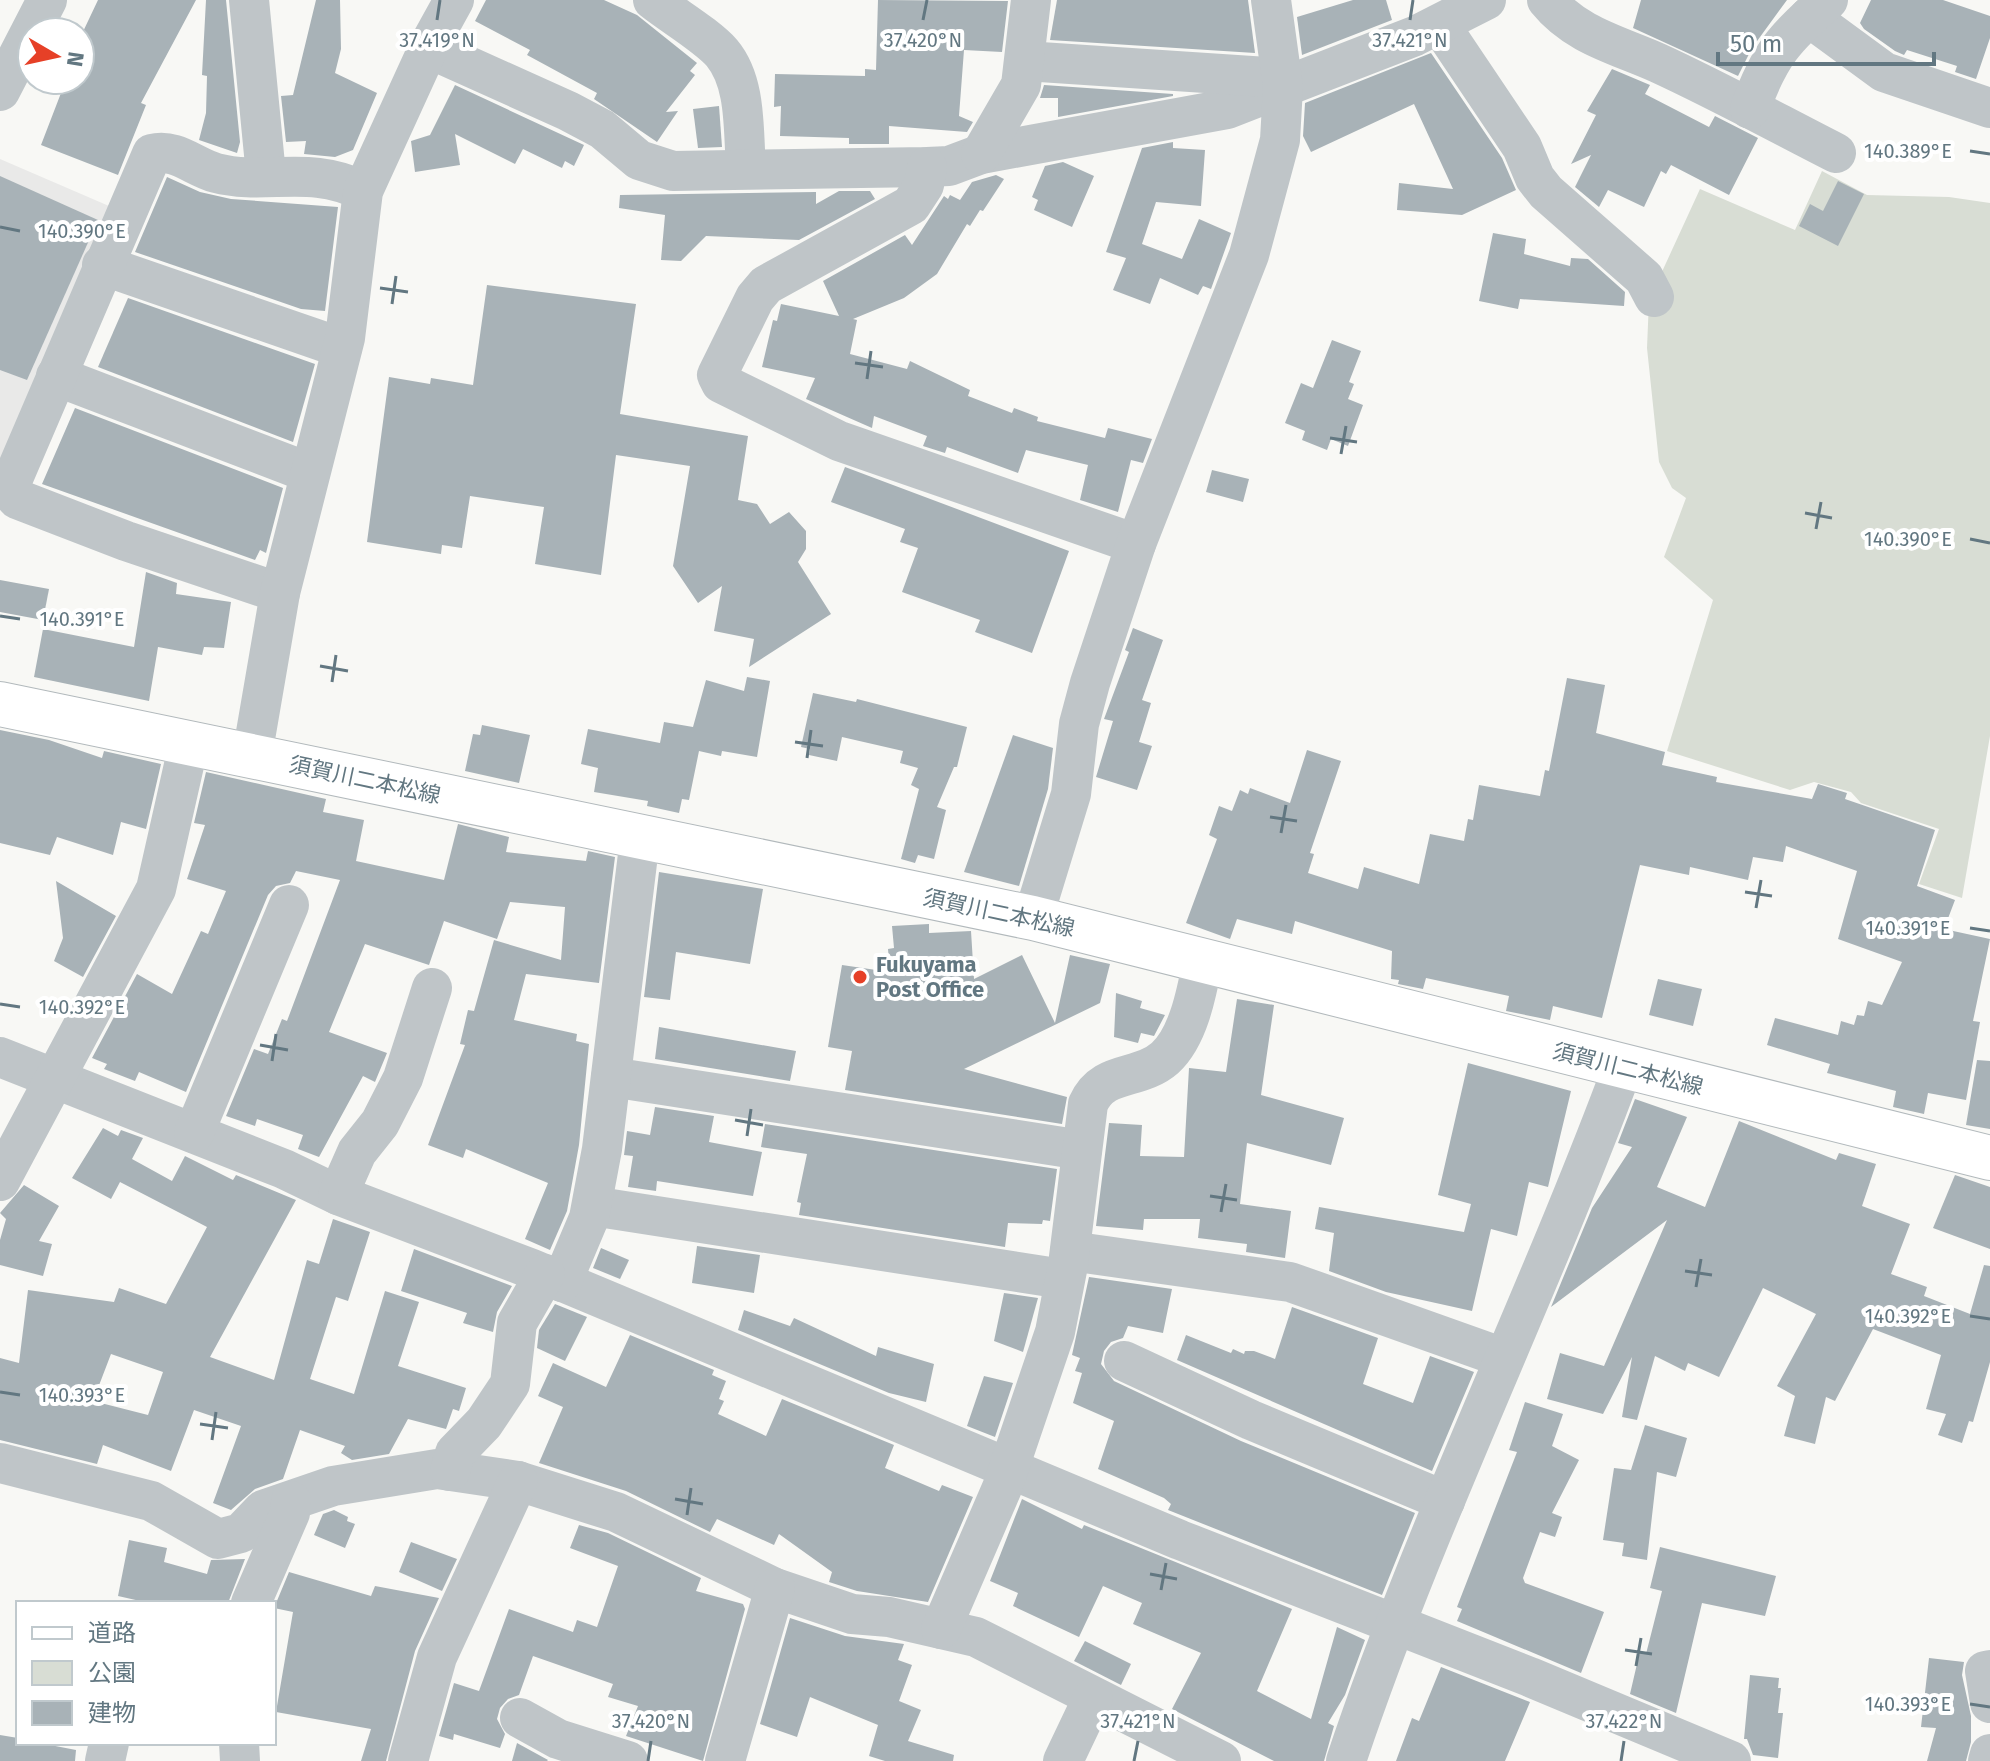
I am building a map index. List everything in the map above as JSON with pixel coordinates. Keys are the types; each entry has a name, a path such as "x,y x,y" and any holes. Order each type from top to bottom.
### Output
{"main road":[{"name":"須賀川二本松線","path":"0,704 1033,918 1990,1158"}],"street":[{"path":"0,91 47,0"},
{"path":"249,0 266,175"},
{"path":"252,756 280,593 342,348 363,191 428,48 454,0"},
{"path":"653,0 720,51 732,68 741,107 746,167"},
{"path":"981,154 1021,85 1031,0"},
{"path":"1033,918 1071,794 1083,705 1136,544 1249,255 1280,140 1282,82 1271,0"},
{"path":"428,48 602,129 630,155 651,167 673,171 746,167 927,167 949,166 981,154 1227,109 1282,82 1440,25 1486,0"},
{"path":"1547,0 1578,29 1593,37 1658,63 1836,153"},
{"path":"1750,109 1763,71 1775,53 1819,8 1884,72 1990,108"},
{"path":"1440,25 1522,147 1535,178 1546,192 1644,278 1654,297"},
{"path":"1025,61 1282,82"},
{"path":"280,593 126,541 17,499 11,491 11,483 152,154 172,154 216,173 333,179 363,191"},
{"path":"927,167 924,185 911,205 766,285 755,298 717,375 721,383 839,441 1136,544"},
{"path":"102,265 342,348"},
{"path":"56,376 310,473"},
{"path":"0,1181 156,889 189,743"},
{"path":"450,1471 455,1453 484,1423 510,1384 517,1323 581,1243 592,1206 611,1077 640,838"},
{"path":"194,1133 289,905"},
{"path":"941,1629 1002,1488 1006,1466 1055,1332 1085,1114 1091,1096 1112,1078 1149,1068 1165,1058 1183,1028 1203,960"},
{"path":"338,1195 357,1152 380,1123 403,1078 432,988"},
{"path":"0,1057 284,1169 338,1195 554,1278 1180,1540 1398,1624 1731,1761"},
{"path":"1346,1761 1385,1648 1398,1624 1445,1501 1591,1153 1623,1067"},
{"path":"611,1077 1082,1150"},
{"path":"592,1206 1066,1265 1290,1282 1504,1358"},
{"path":"1124,1361 1251,1420 1445,1501"},
{"path":"0,1463 151,1501 218,1539 241,1533 263,1510 333,1486 420,1471 450,1471 518,1481 616,1512 775,1588 852,1614 976,1637 1205,1757"},
{"path":"408,1761 437,1657 518,1481"},
{"path":"252,1601 290,1513 291,1501"},
{"path":"725,1761 775,1588"},
{"path":"1990,1670 1985,1671 1990,1703"},
{"path":"1063,1761 1093,1698"},
{"path":"520,1718 558,1739 628,1761"},
{"path":"1988,1761 1990,1754"}],"shaded area":[{"path":"0,159 109,206 0,471"}],"green space":[{"path":"1822,171 1867,195 1949,197 1990,203 1990,736 1962,898 1919,884 1939,829 1861,803 1851,792 1814,782 1790,790 1667,751 1713,600 1664,557 1686,498 1672,488 1659,462 1647,348 1649,300 1700,189 1795,230"}],"building":[{"path":"98,0 196,0 141,103 146,105 118,175 41,145 60,96 96,96 96,16 90,16"},
{"path":"206,0 226,0 240,142 237,153 199,140 206,113 207,76 202,75"},
{"path":"316,0 340,0 341,49 335,73 377,93 353,150 335,157 304,154 306,141 286,142 281,96 293,95"},
{"path":"486,0 604,0 637,15 697,63 690,71 695,75 666,112 678,111 657,142 594,99 597,93 527,55 530,50 475,21"},
{"path":"878,0 1008,1 1002,52 964,50 959,116 973,122 967,132 889,126 889,144 849,144 849,138 780,136 781,106 774,107 775,74 865,76 865,69 876,70"},
{"path":"1057,0 1248,0 1255,53 1050,40"},
{"path":"1353,0 1386,0 1392,20 1302,55 1297,17"},
{"path":"1641,0 1787,0 1752,48 1738,76 1633,28"},
{"path":"1871,0 1943,0 1990,16 1990,38 1976,79 1955,72 1957,66 1907,50 1904,55 1895,51 1864,29 1860,23"},
{"path":"1431,53 1502,158 1516,190 1462,215 1397,210 1399,183 1453,189 1414,104 1311,152 1303,136 1305,103"},
{"path":"1612,69 1650,85 1645,94 1709,127 1715,116 1758,138 1729,195 1671,165 1666,174 1661,171 1644,207 1608,190 1599,207 1575,187 1591,155 1571,164 1596,115 1587,111"},
{"path":"455,85 584,145 574,166 565,161 562,168 523,149 515,164 455,134 460,165 415,172 411,141 430,135"},
{"path":"1044,85 1173,96 1058,117 1058,98 1040,98"},
{"path":"719,106 722,147 698,148 693,109"},
{"path":"1173,142 1173,148 1205,150 1201,206 1156,202 1142,244 1182,259 1199,219 1231,233 1211,289 1203,286 1198,295 1160,278 1150,304 1113,290 1126,258 1106,252 1142,148"},
{"path":"1063,162 1094,176 1072,227 1034,210 1038,200 1032,197 1045,166"},
{"path":"996,175 1004,179 983,211 980,210 970,226 967,224 937,274 904,298 853,319 857,320 850,354 907,369 910,361 970,390 968,396 1012,413 1014,408 1038,417 1037,421 1105,438 1108,428 1152,439 1143,463 1131,460 1118,512 1080,500 1088,465 1026,450 1018,473 947,447 945,453 923,446 927,436 874,416 872,428 806,399 815,378 762,367 773,320 777,321 781,304 839,316 823,281 905,235 912,245 944,196 948,199 950,195 960,200 972,182"},
{"path":"0,176 98,220 27,380 0,370"},
{"path":"167,177 200,192 231,199 338,207 325,311 301,309 135,252"},
{"path":"1838,181 1864,194 1838,246 1799,226 1810,204 1823,211"},
{"path":"839,191 870,191 875,199 799,240 706,236 681,261 661,260 665,215 619,208 620,195 816,192 816,204"},
{"path":"1493,233 1526,239 1524,254 1570,266 1571,258 1588,259 1625,292 1624,306 1520,299 1518,309 1479,301"},
{"path":"487,285 636,304 620,414 748,436 738,500 757,504 770,524 789,512 806,531 806,549 798,562 831,614 749,667 754,639 714,631 722,586 698,603 673,566 690,466 616,455 601,575 535,564 544,507 470,496 462,548 442,545 441,554 367,542 389,377 430,384 431,378 473,385"},
{"path":"128,298 315,364 293,442 98,367"},
{"path":"1332,340 1361,351 1349,382 1354,384 1348,399 1363,405 1348,446 1331,439 1327,450 1302,440 1305,431 1285,423 1301,383 1313,388"},
{"path":"75,408 283,488 266,553 260,550 255,560 42,484"},
{"path":"845,467 1069,551 1032,653 975,632 980,620 902,592 918,548 900,542 905,529 831,502"},
{"path":"1212,470 1249,479 1243,502 1206,492"},
{"path":"146,572 177,583 176,594 231,602 224,648 204,647 202,655 158,647 149,701 34,677 43,629 134,647"},
{"path":"0,580 49,589 43,620 0,612"},
{"path":"1133,628 1163,640 1142,700 1151,703 1139,742 1152,746 1137,790 1096,777 1113,721 1104,719 1129,652 1125,650"},
{"path":"747,677 770,681 757,757 722,751 721,756 699,751 689,800 682,799 679,813 647,806 648,801 594,792 598,768 581,764 588,729 660,743 664,722 693,727 706,680 744,691"},
{"path":"1567,678 1605,685 1596,733 1665,752 1662,765 1717,777 1716,782 1812,799 1818,784 1847,793 1845,799 1935,830 1917,886 1955,900 1944,929 1990,939 1973,1021 1980,1022 1966,1100 1928,1093 1924,1114 1893,1107 1896,1091 1827,1073 1830,1064 1767,1045 1775,1018 1838,1035 1841,1021 1854,1025 1857,1015 1864,1016 1868,1001 1882,1005 1902,962 1838,939 1857,871 1786,846 1783,862 1753,857 1748,880 1690,867 1689,875 1640,865 1602,1018 1553,1006 1550,1020 1506,1011 1509,996 1426,978 1423,989 1398,984 1399,980 1391,979 1392,951 1295,921 1292,934 1237,919 1230,939 1186,923 1217,839 1209,835 1219,806 1232,811 1240,790 1248,794 1250,788 1290,803 1307,750 1341,761 1310,853 1314,854 1308,873 1358,889 1364,867 1419,884 1430,834 1464,841 1468,819 1473,820 1479,785 1540,796 1545,770 1549,771"},
{"path":"813,693 856,702 857,699 967,727 957,767 954,767 937,807 946,810 934,859 918,855 915,863 901,859 919,789 911,785 918,768 900,763 903,751 842,737 837,761 809,755 810,749 801,747"},
{"path":"482,725 530,735 519,783 465,771 473,734 480,735"},
{"path":"0,730 49,740 102,758 104,751 161,764 146,829 121,822 113,855 57,837 50,855 0,843"},
{"path":"1013,735 1053,748 1048,789 1019,886 964,872"},
{"path":"206,772 326,799 323,812 364,820 356,861 444,880 458,824 509,837 506,852 586,861 588,851 615,857 599,983 526,974 514,1020 577,1034 576,1041 589,1044 579,1145 567,1211 550,1250 525,1239 548,1183 466,1149 463,1158 428,1145 465,1045 460,1044 468,1010 474,1011 494,940 561,960 565,907 510,902 497,939 444,921 429,965 365,944 329,1032 387,1053 375,1082 363,1076 319,1157 298,1149 303,1135 257,1119 255,1126 226,1116 254,1049 268,1054 282,1019 287,1021 340,880 296,871 290,883 276,886 268,895 186,1092 139,1072 135,1081 104,1069 107,1064 92,1058 137,974 172,994 201,931 208,934 226,891 187,879 205,825 194,823"},
{"path":"659,872 763,889 750,964 676,952 670,1000 644,997"},
{"path":"56,881 116,916 83,977 54,961 63,938"},
{"path":"929,924 929,933 971,931 974,979 1022,955 1055,1023 1070,955 1110,964 1100,1003 964,1069 1067,1097 1062,1124 845,1090 852,1051 828,1047 842,965 890,972 888,949 894,948 892,926"},
{"path":"1658,979 1702,989 1693,1026 1649,1015"},
{"path":"1116,993 1142,1001 1140,1008 1165,1015 1154,1036 1141,1033 1138,1043 1114,1037"},
{"path":"1237,999 1274,1005 1261,1095 1344,1118 1331,1165 1247,1143 1240,1204 1291,1211 1285,1258 1246,1252 1247,1244 1198,1238 1200,1219 1144,1219 1143,1230 1096,1226 1109,1123 1142,1125 1140,1156 1184,1157 1189,1068 1226,1072"},
{"path":"659,1027 796,1051 790,1081 655,1059"},
{"path":"1977,1060 1990,1061 1990,1129 1966,1125"},
{"path":"1468,1063 1571,1091 1548,1187 1529,1182 1517,1236 1491,1229 1472,1311 1386,1292 1329,1271 1334,1233 1315,1229 1319,1207 1464,1232 1471,1204 1438,1195"},
{"path":"1635,1099 1687,1117 1657,1187 1705,1207 1739,1121 1836,1160 1839,1153 1876,1164 1862,1206 1910,1224 1891,1274 1927,1287 1924,1296 1970,1314 1984,1265 1990,1266 1990,1362 1973,1422 1969,1421 1962,1443 1938,1435 1946,1414 1926,1409 1941,1355 1873,1329 1835,1401 1826,1397 1815,1444 1784,1436 1795,1396 1777,1386 1816,1314 1763,1288 1719,1377 1688,1363 1685,1371 1655,1356 1637,1420 1622,1417 1632,1357 1603,1414 1547,1399 1560,1353 1604,1366 1667,1220 1551,1307 1592,1208 1632,1147 1618,1143"},
{"path":"655,1107 714,1116 709,1142 762,1152 753,1196 657,1181 656,1191 628,1187 633,1156 624,1155 627,1131 650,1135"},
{"path":"765,1124 1057,1169 1050,1221 1043,1220 1042,1224 1008,1223 1005,1247 799,1215 801,1203 797,1202 807,1154 761,1147"},
{"path":"103,1128 118,1136 121,1130 143,1138 132,1159 172,1181 185,1156 233,1180 236,1175 296,1200 210,1357 274,1380 307,1260 319,1264 333,1219 370,1232 348,1301 336,1297 310,1379 354,1394 385,1291 419,1302 398,1366 466,1388 459,1411 453,1409 446,1429 408,1419 389,1454 352,1460 341,1453 345,1446 300,1430 283,1479 255,1489 231,1510 213,1503 241,1426 194,1410 171,1471 103,1445 97,1464 0,1440 0,1358 19,1363 28,1290 114,1302 119,1288 166,1304 207,1227 120,1182 111,1199 72,1178","holes":["111,1354 163,1372 148,1415 93,1401"]},
{"path":"1955,1175 1990,1187 1990,1249 1933,1228"},
{"path":"24,1185 59,1206 39,1241 52,1244 43,1276 0,1265 0,1240 6,1219 0,1213"},
{"path":"697,1246 760,1255 754,1293 692,1283"},
{"path":"601,1248 629,1260 620,1279 593,1268"},
{"path":"414,1249 512,1286 497,1312 493,1332 463,1323 467,1313 401,1291"},
{"path":"1089,1277 1172,1289 1163,1333 1128,1326 1123,1338 1111,1342 1104,1351 1101,1364 1114,1381 1241,1441 1415,1513 1382,1595 1168,1510 1171,1504 1164,1498 1098,1469 1114,1421 1073,1403 1082,1373 1075,1371 1080,1358 1072,1355"},
{"path":"1004,1293 1038,1298 1023,1352 994,1341"},
{"path":"555,1304 587,1317 565,1361 537,1348 539,1330"},
{"path":"1292,1307 1378,1338 1363,1384 1413,1403 1430,1356 1474,1372 1432,1471 1177,1360 1186,1335 1231,1353 1233,1349 1244,1354 1245,1351 1254,1351 1275,1359"},
{"path":"744,1310 790,1326 794,1318 876,1356 878,1347 934,1364 926,1402 889,1393 738,1330"},
{"path":"630,1335 714,1370 712,1375 726,1381 719,1399 724,1401 718,1414 766,1436 782,1399 894,1445 885,1468 939,1491 942,1485 973,1497 928,1602 857,1591 829,1582 832,1572 779,1534 774,1545 717,1519 710,1532 626,1491 539,1463 563,1407 538,1396 553,1363 606,1387"},
{"path":"984,1376 1013,1383 995,1437 967,1426"},
{"path":"1525,1402 1563,1414 1552,1446 1579,1460 1552,1513 1562,1517 1555,1537 1540,1532 1523,1578 1525,1583 1604,1612 1581,1673 1457,1621 1462,1609 1457,1607 1517,1452 1509,1450"},
{"path":"1645,1425 1687,1438 1676,1477 1657,1472 1647,1560 1622,1556 1624,1543 1603,1540 1614,1468 1631,1470"},
{"path":"1022,1499 1082,1529 1084,1525 1292,1609 1257,1691 1311,1719 1337,1627 1365,1640 1345,1695 1328,1723 1334,1726 1324,1761 1274,1761 1172,1709 1201,1653 1133,1624 1142,1603 1103,1586 1079,1637 1013,1606 1018,1593 990,1581"},
{"path":"334,1510 355,1524 345,1548 314,1535 323,1514"},
{"path":"579,1525 608,1533 701,1578 696,1591 743,1604 745,1609 703,1761 626,1736 638,1706 608,1697 613,1684 533,1656 519,1695 508,1699 500,1708 497,1719 505,1734 500,1748 454,1734 453,1740 439,1736 454,1683 479,1691 509,1609 573,1632 577,1620 597,1627 618,1566 570,1548"},
{"path":"129,1540 167,1548 164,1562 207,1574 211,1560 245,1559 229,1601 140,1601 118,1596"},
{"path":"411,1542 457,1559 442,1591 399,1572"},
{"path":"1660,1547 1776,1576 1765,1616 1702,1603 1676,1713 1630,1694 1640,1651 1646,1654 1662,1591 1650,1588"},
{"path":"289,1572 371,1596 375,1586 439,1598 415,1651 386,1761 361,1761 371,1729 276,1712 293,1612 276,1608"},
{"path":"790,1618 845,1636 904,1644 898,1660 912,1665 899,1701 921,1710 908,1741 954,1755 953,1761 885,1761 869,1756 878,1725 810,1697 797,1737 760,1724"},
{"path":"1085,1641 1131,1664 1121,1685 1074,1661"},
{"path":"1929,1658 1964,1662 1962,1675 1971,1716 1971,1742 1966,1761 1927,1761 1936,1728 1921,1727"},
{"path":"1441,1667 1530,1702 1505,1761 1396,1761 1412,1718 1419,1721"},
{"path":"1750,1675 1779,1678 1778,1713 1783,1713 1778,1758 1753,1755 1747,1739 1744,1739"},
{"path":"0,1735 16,1738 16,1745 50,1745 76,1750 75,1761 0,1761"},
{"path":"517,1743 548,1760 512,1761"}],"place":[{"name":"Fukuyama Post Office","path":"860,977"}]}
